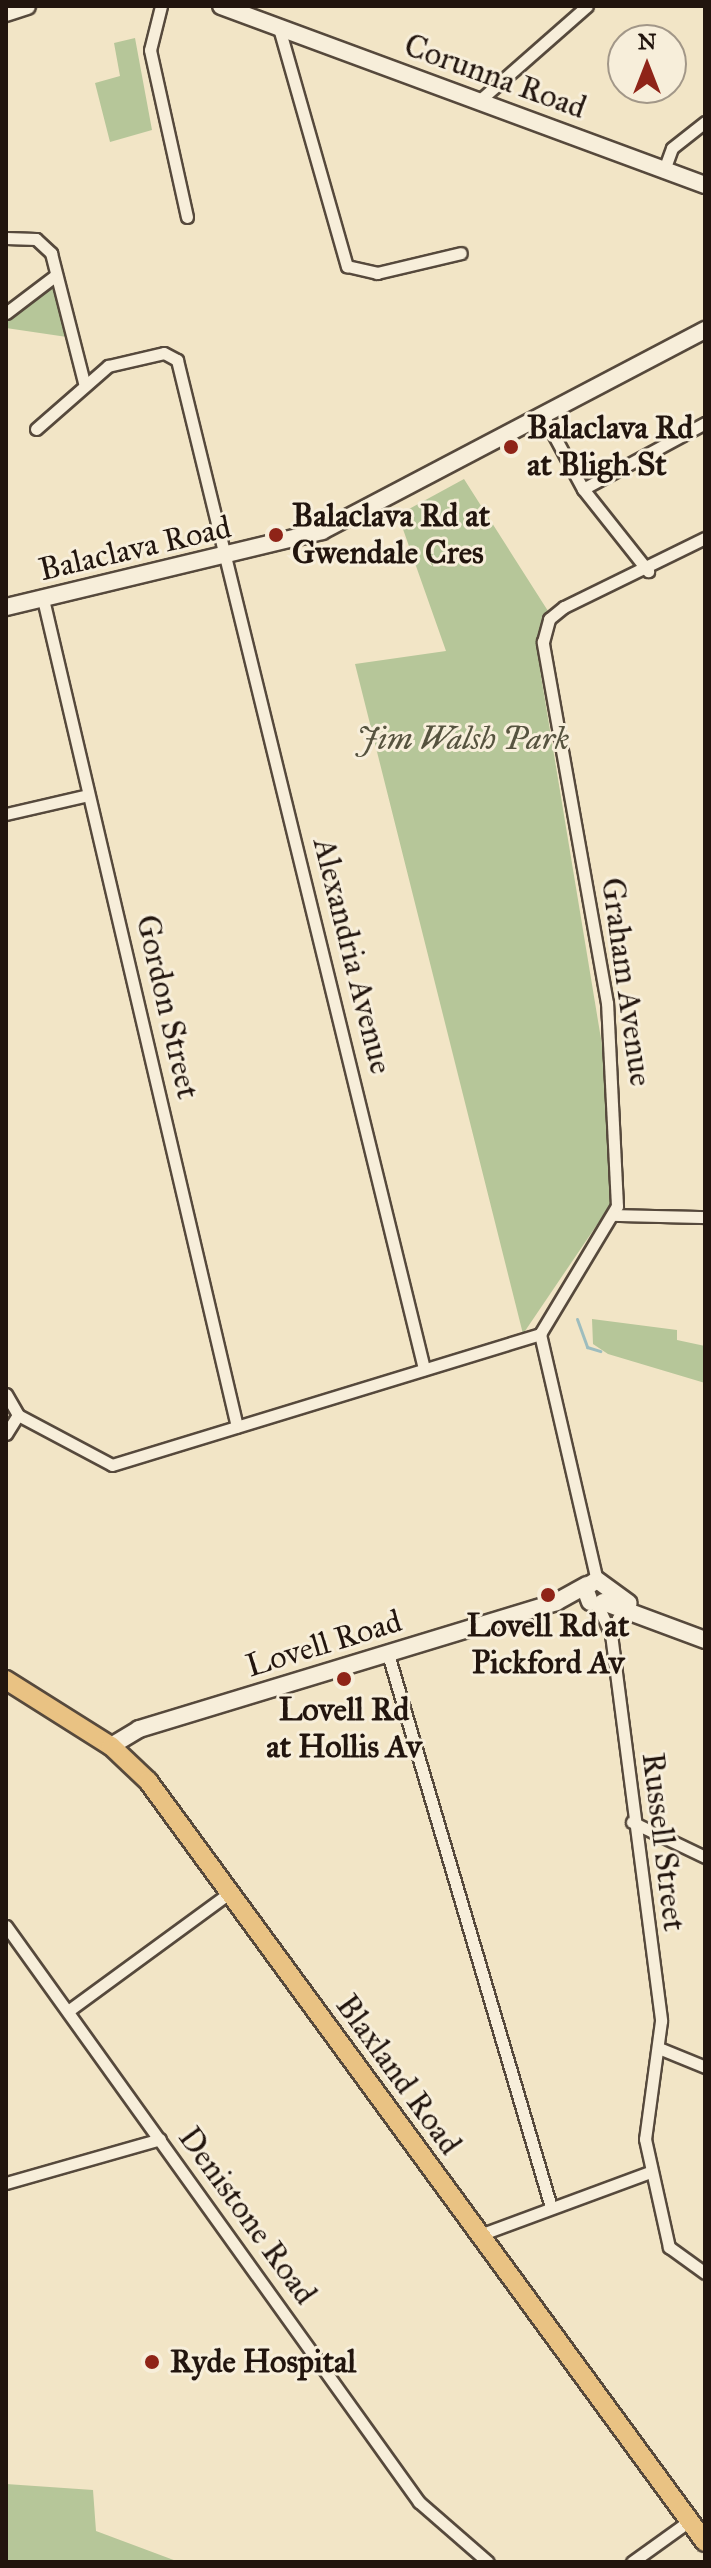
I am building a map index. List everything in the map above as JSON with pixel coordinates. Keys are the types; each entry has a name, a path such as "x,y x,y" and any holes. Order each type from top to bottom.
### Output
{"main road":[{"name":"Blaxland Road","path":"6,1680 111,1746 148,1781 477,2236 705,2542"}],"street":[{"path":"6,13 27,6"},
{"path":"161,6 150,50 187,217"},
{"name":"Corunna Road","path":"221,6 705,185"},
{"path":"480,100 587,6"},
{"path":"279,28 347,266 377,273 461,253"},
{"path":"664,170 672,148 705,122"},
{"path":"6,238 36,239 51,253 85,386"},
{"path":"6,313 56,275"},
{"name":"Balaclava Road","path":"6,607 228,556 364,514 705,330"},
{"name":"Alexandria Avenue","path":"36,429 108,366 164,353 177,360 228,556 424,1369"},
{"path":"544,417 583,489 648,571 704,542"},
{"path":"583,489 705,423"},
{"name":"Graham Avenue","path":"615,1215 610,1027 591,897 562,780 543,642 549,619 648,571"},
{"name":"Gordon Street","path":"43,599 237,1427"},
{"path":"6,814 88,795"},
{"path":"6,1394 18,1415 105,1465 540,1334 615,1215 705,1217"},
{"name":"Russell Street","path":"540,1334 597,1594 611,1634 661,2049 645,2111 650,2172 669,2247 705,2273"},
{"path":"6,1434 18,1415"},
{"path":"597,1594 636,1614 705,1640"},
{"name":"Lovell Road","path":"111,1746 139,1729 556,1602 597,1594"},
{"path":"611,1634 618,1618 636,1614"},
{"path":"388,1654 551,2207"},
{"path":"632,1822 705,1857"},
{"path":"68,2011 229,1893"},
{"name":"Denistone Road","path":"6,1926 419,2502 488,2562"},
{"path":"661,2049 705,2067"},
{"path":"6,2183 160,2139"},
{"path":"477,2236 650,2172"},
{"path":"632,2562 689,2521"}],"green space":[{"path":"135,38 152,130 110,142 95,83 120,76 114,43"},
{"path":"52,285 67,337 6,328 6,320"},
{"name":"Jim Walsh Park","path":"464,479 548,611 537,639 541,676 603,1051 611,1204 523,1334 355,664 446,651 398,515"},
{"path":"592,1319 677,1330 677,1340 705,1346 705,1383 608,1354 593,1344"},
{"path":"6,2484 93,2490 96,2531 179,2562 6,2562"}],"waterway":[{"path":"577,1319 587,1347 600,1351"}],"place":[{"name":"Balaclava Rd at Bligh St","path":"511,447"},
{"name":"Balaclava Rd at Gwendale Cres","path":"276,535"},
{"name":"Lovell Rd at Pickford Av","path":"548,1595"},
{"name":"Lovell Rd at Hollis Av","path":"344,1679"},
{"name":"Ryde Hospital","path":"152,2362"}]}
